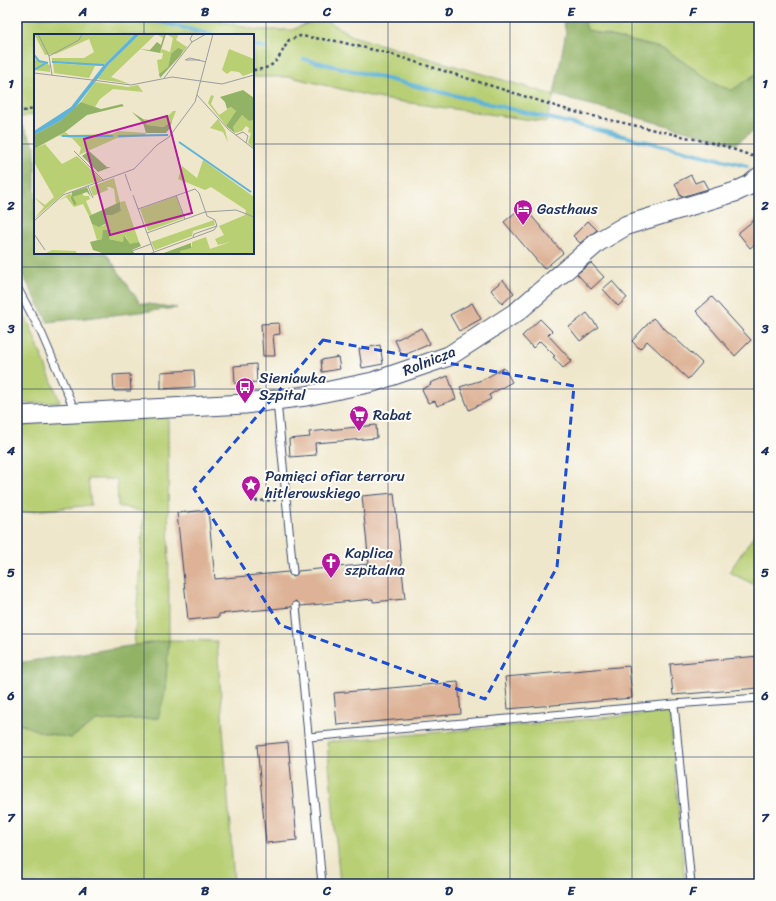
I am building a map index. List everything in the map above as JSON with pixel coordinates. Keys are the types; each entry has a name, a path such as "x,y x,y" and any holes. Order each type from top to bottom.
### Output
{"street":[{"name":"Rolnicza","path":"17,416 168,410 276,401 373,382 449,356 518,311 598,242 627,225 735,192 750,185 759,177"}],"lane":[{"path":"17,287 41,332 76,414"},
{"path":"276,401 293,572"},
{"path":"296,606 322,884"},
{"path":"309,738 674,704 759,698"},
{"path":"674,704 691,884"}],"path":[{"path":"254,70 266,70 277,60 289,40 300,36 336,41 387,52 571,111 721,145 755,157 759,163"},
{"path":"17,112 34,109"},
{"path":"255,501 277,500"}],"highlighted area":[{"path":"323,340 574,386 557,567 485,699 280,625 194,489"}],"green space":[{"path":"17,17 204,17 257,30 292,30 322,17 352,36 554,95 546,122 382,99 291,77 254,77 254,34 34,34 34,114 17,118"},
{"path":"562,17 583,17 587,30 664,49 719,86 732,90 759,72 759,127 736,144 554,95 566,32"},
{"path":"583,17 759,17 759,72 732,91 719,86 664,49 587,30"},
{"path":"17,118 34,144 34,254 107,254 140,303 177,308 48,322 17,264"},
{"path":"17,305 29,324 60,402 17,404"},
{"path":"168,414 169,640 217,641 234,884 17,884 17,869 23,857 17,856 17,723 44,733 71,738 96,721 158,718 169,641 134,646 144,512 118,506 117,479 88,479 91,505 17,513 17,422"},
{"path":"759,528 759,587 729,572"},
{"path":"169,640 165,693 158,718 96,721 71,738 44,733 17,723 17,663"},
{"path":"670,712 685,884 340,884 327,742"}],"building":[{"path":"691,175 695,183 703,180 708,189 681,197 675,183"},
{"path":"523,206 563,253 544,269 504,222"},
{"path":"759,216 759,241 750,248 738,233"},
{"path":"588,221 597,230 580,243 573,236"},
{"path":"591,263 604,277 591,289 577,274"},
{"path":"503,280 514,293 502,304 491,290"},
{"path":"612,281 627,298 618,306 603,289"},
{"path":"712,297 751,340 735,356 696,311"},
{"path":"472,303 481,319 459,331 450,315"},
{"path":"587,313 598,327 580,341 569,327"},
{"path":"653,318 702,363 688,379 647,341 640,349 632,341"},
{"path":"540,319 552,331 548,335 572,361 563,368 553,357 555,356 540,341 533,348 522,336"},
{"path":"279,323 280,334 273,335 275,356 263,356 261,324"},
{"path":"422,328 430,344 402,356 395,340"},
{"path":"380,345 383,364 362,368 359,349"},
{"path":"338,357 340,369 322,372 321,360"},
{"path":"256,364 257,382 235,384 234,366"},
{"path":"504,368 512,382 489,395 491,399 469,410 460,387 482,380"},
{"path":"194,370 195,387 161,389 161,372"},
{"path":"130,374 131,391 114,391 113,375"},
{"path":"448,376 456,399 437,406 435,401 428,403 422,389 431,385 430,383"},
{"path":"376,425 377,438 315,443 316,455 290,457 289,439 310,437 309,432"},
{"path":"394,493 405,599 373,602 373,599 301,606 295,601 291,607 219,614 219,617 188,620 177,513 208,510 215,579 288,572 294,577 298,571 369,564 362,496"},
{"path":"759,656 759,688 673,695 670,664"},
{"path":"629,666 632,698 508,709 505,677"},
{"path":"458,682 461,714 337,725 334,693"},
{"path":"288,742 297,840 266,843 257,745"}],"waterway":[{"path":"141,17 208,34"},
{"path":"254,45 265,48"},
{"path":"304,59 747,166"}],"place":[{"name":"Gasthaus","path":"523,226"},
{"name":"Sieniawka Szpital","path":"245,404"},
{"name":"Rabat","path":"359,432"},
{"name":"Pamięci ofiar terroru hitlerowskiego","path":"251,502"},
{"name":"Kaplica szpitalna","path":"331,579"}]}
